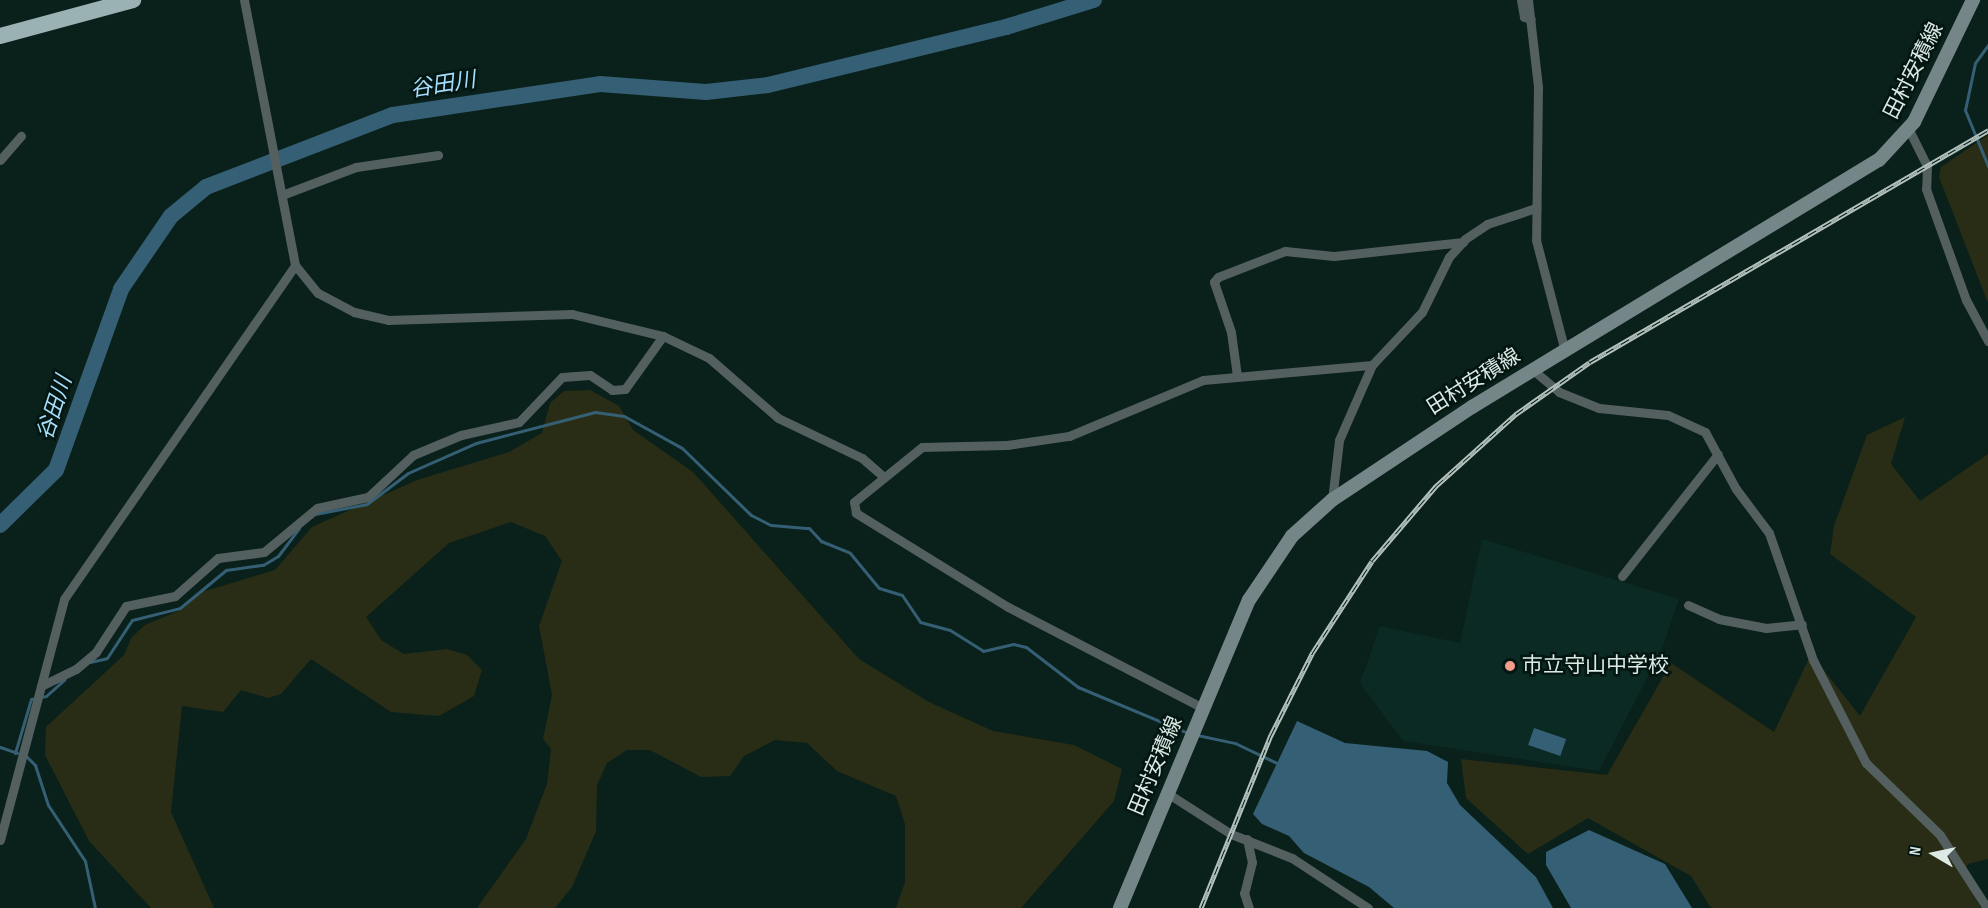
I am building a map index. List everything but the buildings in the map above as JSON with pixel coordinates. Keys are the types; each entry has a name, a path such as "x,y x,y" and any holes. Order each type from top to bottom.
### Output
{"highway":[{"path":"0,36 133,0"}],"main road":[{"name":"田村安積線","path":"1120,908 1203,708 1261,578 1292,536 1332,500 1533,370 1879,160 1909,130 1973,0"}],"street":[{"path":"244,0 268,114 295,265 327,300 373,317 572,314 663,336 710,358 778,418 862,458 883,476"},
{"path":"1521,0 1524,16 1531,19"},
{"path":"1528,0 1538,87 1536,208 1539,256 1565,351"},
{"path":"1909,130 1927,166 1926,189 1966,300 1988,341"},
{"path":"0,160 21,136"},
{"path":"282,193 356,167 438,155"},
{"path":"1332,500 1339,440 1372,365 1422,312 1449,257 1463,242 1487,224 1536,208"},
{"path":"1237,376 1231,332 1214,282 1218,277 1285,251 1334,256 1463,242"},
{"path":"0,840 67,594 295,265"},
{"path":"41,686 76,669 96,652 126,606 175,596 218,558 264,552 317,508 368,497 413,455 461,435 519,422 562,377 590,375 612,390 625,389 663,336"},
{"path":"1203,708 1008,607 856,513 854,502 883,476 922,447 1007,445 1069,436 1188,384 1237,376 1372,365"},
{"path":"1533,370 1559,392 1599,408 1681,419 1705,432 1769,533 1813,660 1866,763 1940,835 1987,908"},
{"path":"1622,576 1718,454"},
{"path":"1688,605 1719,619 1766,628 1802,624"},
{"path":"1167,793 1247,839 1292,858 1368,908"},
{"path":"1247,839 1252,862 1244,893 1249,908"}],"shaded area":[{"name":"市立守山中学校","path":"1482,539 1679,599 1662,649 1599,771 1403,741 1360,683 1380,626 1460,643"},
{"path":"1297,721 1345,743 1427,751 1448,762 1447,783 1460,805 1536,877 1553,908 1394,908 1369,887 1304,853 1289,836 1262,824 1253,814"},
{"path":"1534,728 1566,739 1560,756 1528,745"},
{"path":"1589,830 1665,864 1692,908 1571,908 1546,865 1546,852"}],"green space":[{"path":"1988,135 1988,303 1939,177 1941,167"},
{"path":"590,390 619,406 633,430 693,472 859,659 929,702 993,731 1074,745 1122,769 1114,801 1021,908 896,908 905,882 905,824 896,796 837,771 807,743 775,740 744,756 730,776 701,777 650,750 627,750 607,763 597,785 596,831 572,887 555,908 477,908 526,839 547,784 551,749 543,739 552,695 539,626 562,561 545,536 511,522 449,543 366,617 381,640 404,654 447,649 467,655 482,670 474,696 439,716 391,712 311,659 281,694 268,698 241,690 223,712 182,706 171,812 214,908 151,908 89,841 45,755 46,727 124,655 131,638 145,625 183,609 202,592 275,570 312,527 417,480 509,452 542,433 550,403 564,391"},
{"path":"1905,417 1891,464 1920,501 1988,454 1988,859 1968,864 1962,875 1981,908 1711,908 1691,876 1588,818 1528,854 1466,798 1461,759 1607,775 1671,663 1774,732 1811,654 1860,716 1916,617 1830,554 1834,526 1867,435"}],"waterway":[{"name":"谷田川","path":"0,525 56,470 121,289 171,216 206,187 393,115 600,84 706,92 768,85 1006,27 1094,0"},
{"path":"1988,45 1975,63 1965,110 1988,166"},
{"path":"315,514 367,504 408,473 476,443 595,412 624,416 682,448 751,515 771,525 809,528 821,541 850,553 879,588 902,595 920,622 950,630 983,651 1013,644 1026,647 1078,687 1188,733"},
{"path":"90,662 107,658 132,620 180,608 226,570 263,565 278,556 299,528"},
{"path":"15,753 31,699 46,696 65,679"},
{"path":"1197,735 1235,743 1281,765"},
{"path":"0,747 17,753"},
{"path":"26,756 35,765 48,805 85,861 95,908"}],"railway":[{"path":"1201,908 1271,735 1313,652 1372,561 1436,486 1516,414 1590,362 1988,130"}],"place":[{"name":"市立守山中学校","path":"1510,666"}]}
